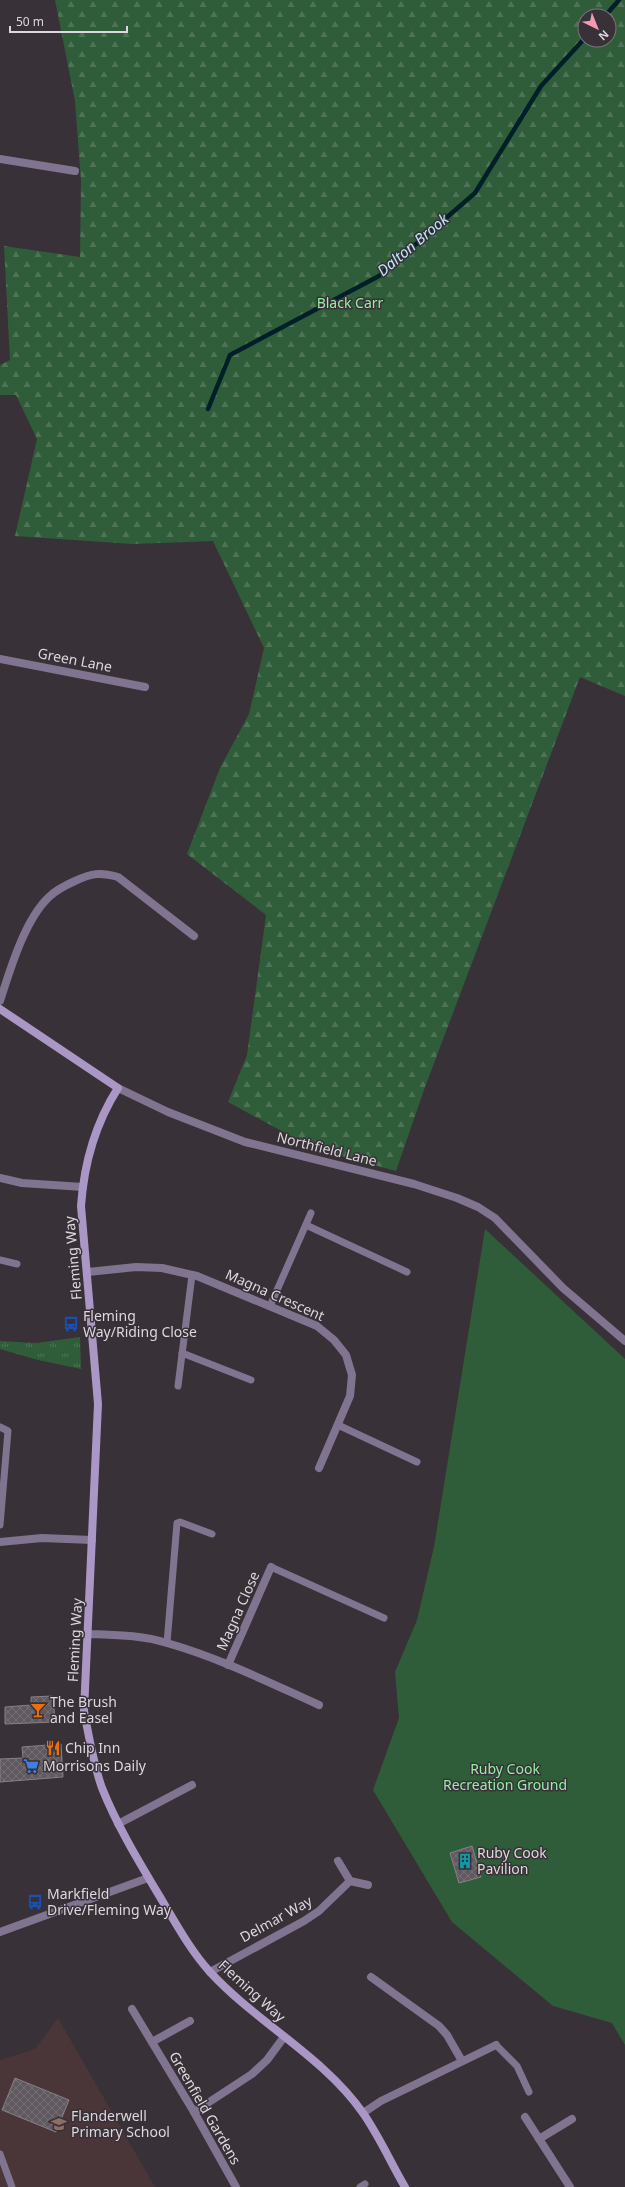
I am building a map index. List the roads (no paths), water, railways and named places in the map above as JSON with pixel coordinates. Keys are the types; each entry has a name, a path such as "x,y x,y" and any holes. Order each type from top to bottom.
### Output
{"street":[{"path":"0,159 74,171"},
{"name":"Green Lane","path":"0,659 145,687"},
{"path":"0,1001 13,961 39,909 49,897 65,886 88,875 104,873 118,877 194,936"},
{"name":"Northfield Lane","path":"0,1009 118,1088 168,1112 244,1142 414,1184 457,1198 478,1208 495,1218 562,1288 625,1342"},
{"name":"Fleming Way","path":"118,1088 104,1110 95,1134 83,1187 81,1206 88,1272 98,1404 89,1634 84,1711 97,1771 118,1824 188,1945 210,1972 232,1994 321,2068 363,2113 405,2187"},
{"path":"0,1178 22,1183 83,1187"},
{"name":"Magna Crescent","path":"88,1272 136,1267 162,1268 192,1275 317,1326 334,1340 346,1355 352,1375 350,1396 319,1468"},
{"path":"0,1542 21,1539 92,1540"},
{"name":"Magna Close","path":"228,1665 271,1567"},
{"name":"Magna Close","path":"89,1634 120,1635 167,1643 228,1665 319,1705"},
{"path":"118,1824 192,1785"},
{"path":"338,1862 350,1881 368,1885"},
{"path":"0,1932 148,1878"},
{"name":"Delmar Way","path":"210,1972 304,1922 319,1911 350,1881"},
{"path":"371,1977 439,2026 447,2035 462,2062"},
{"name":"Greenfield Gardens","path":"132,2009 194,2112 236,2187"},
{"name":"Greenfield Gardens","path":"152,2042 190,2021"},
{"path":"194,2112 252,2074 267,2060 284,2037"},
{"path":"363,2113 381,2101 496,2045"},
{"path":"525,2117 570,2187"},
{"path":"539,2139 572,2119"}],"lane":[{"path":"270,1306 311,1213"},
{"path":"306,1225 407,1272"},
{"path":"0,1260 17,1264"},
{"path":"178,1386 192,1275"},
{"path":"182,1352 251,1380"},
{"path":"338,1425 417,1462"},
{"path":"0,1427 8,1431 0,1525"},
{"path":"167,1643 177,1523 180,1522 212,1534"},
{"path":"271,1567 384,1618"},
{"path":"496,2045 517,2066 529,2092"},
{"path":"0,2154 12,2187"}],"waterway":[{"name":"Dalton Brook","path":"612,8 619,0"},
{"name":"Dalton Brook","path":"208,409 230,355 379,276 475,193 541,86 577,47"}],"place":[{"name":"Fleming Way/Riding Close","path":"71,1324"},
{"name":"The Brush and Easel","path":"38,1710"},
{"name":"Chip Inn","path":"53,1748"},
{"name":"Morrisons Daily","path":"31,1766"},
{"name":"Ruby Cook Pavilion","path":"465,1861"},
{"name":"Markfield Drive/Fleming Way","path":"35,1902"},
{"name":"Flanderwell Primary School","path":"59,2124"}],"park label":[{"name":"Black Carr","path":"350,303"},
{"name":"Ruby Cook Recreation Ground","path":"505,1778"}]}
